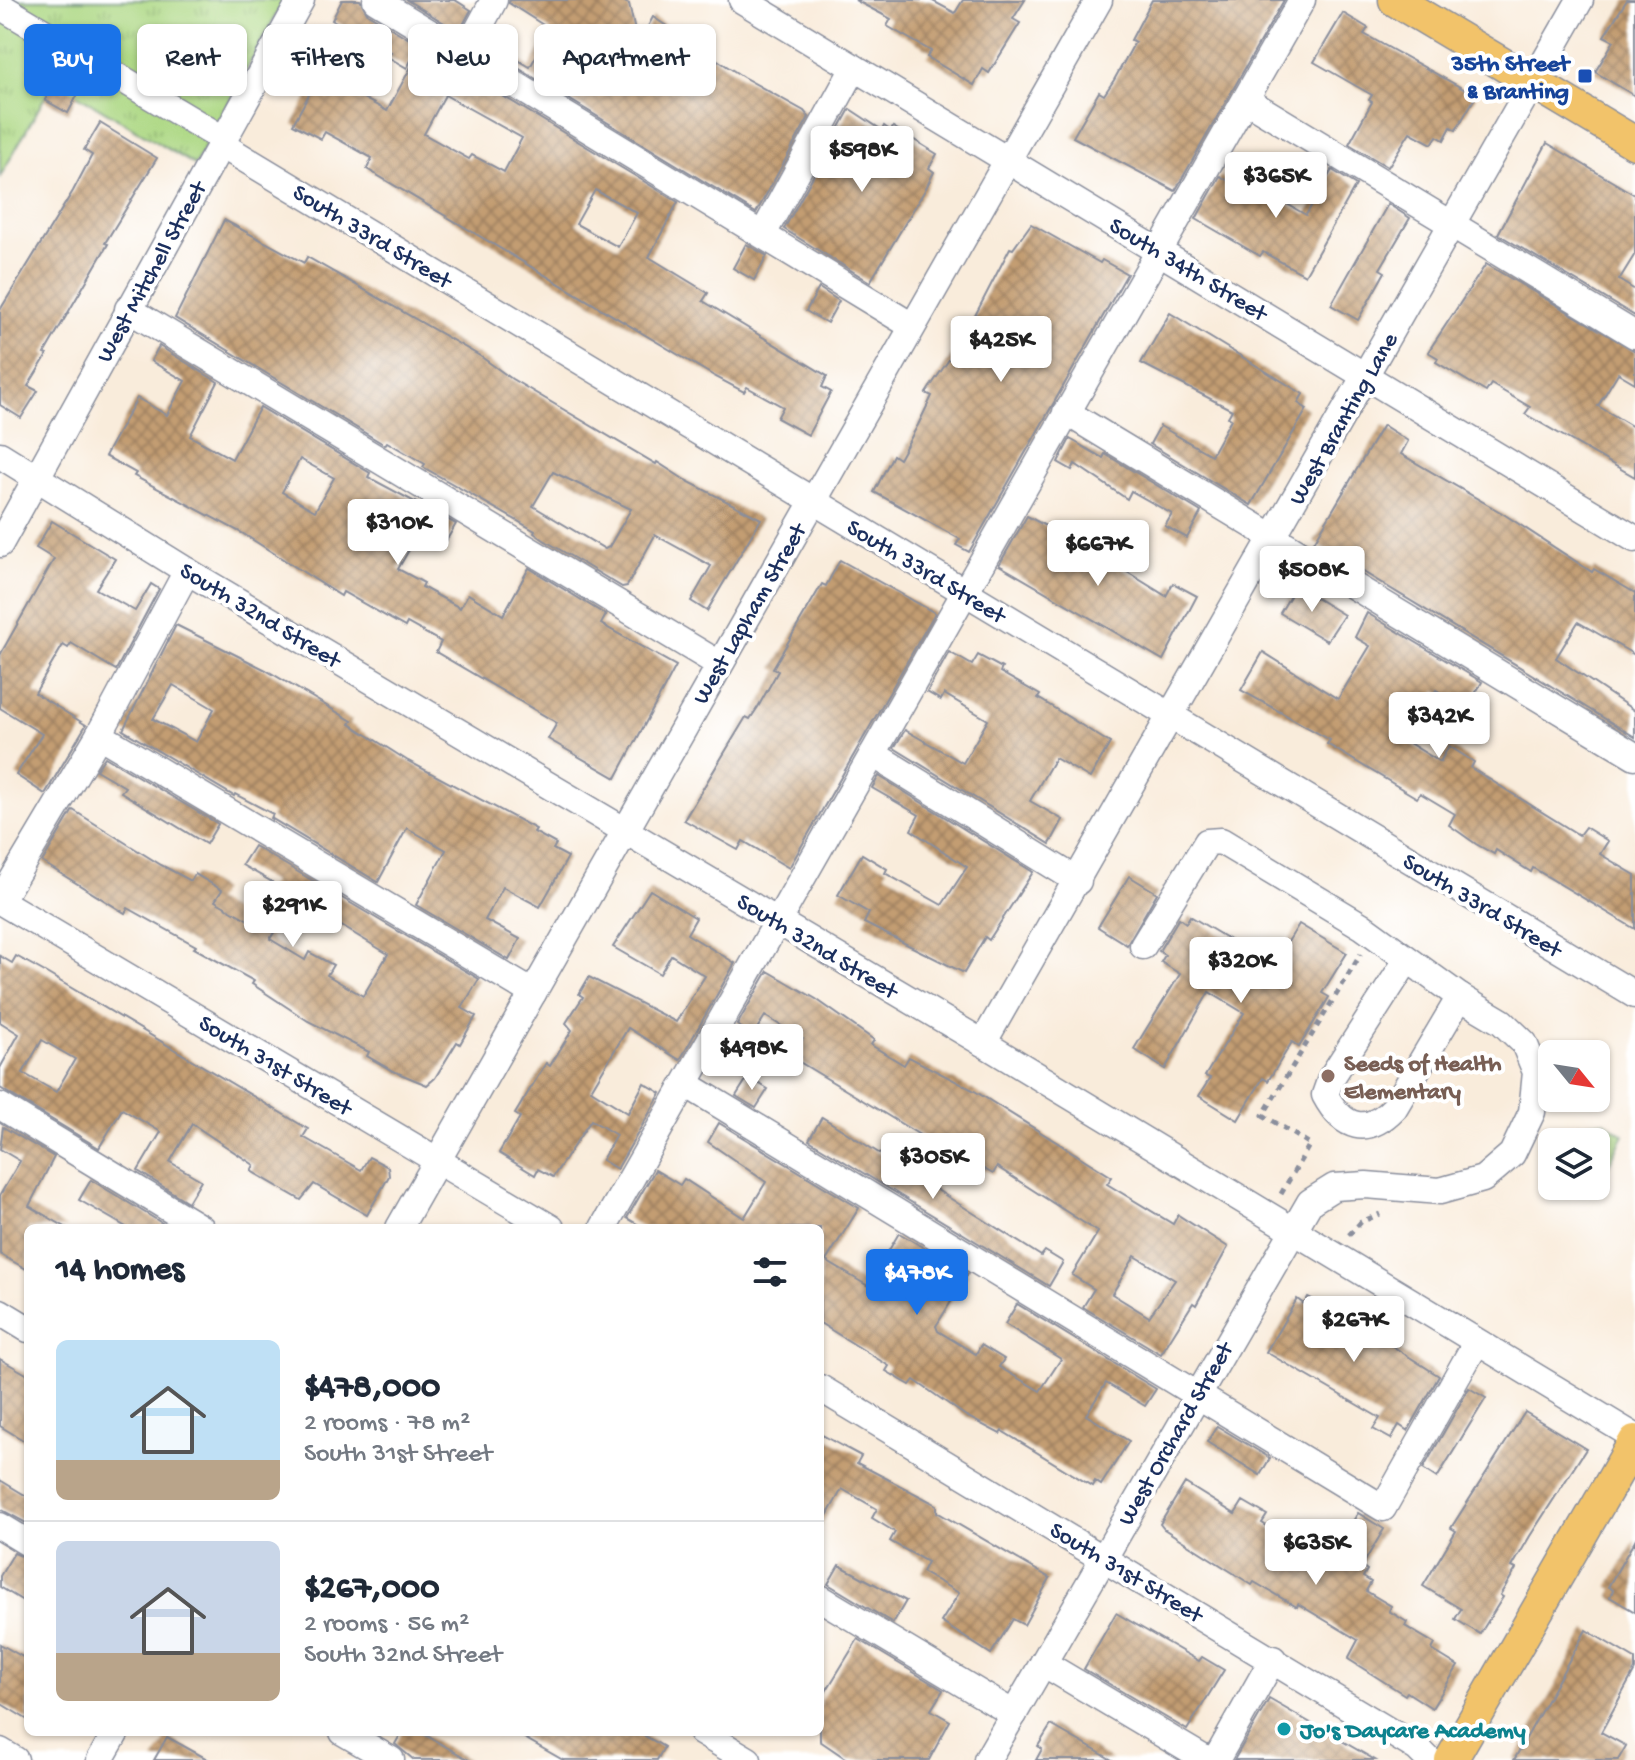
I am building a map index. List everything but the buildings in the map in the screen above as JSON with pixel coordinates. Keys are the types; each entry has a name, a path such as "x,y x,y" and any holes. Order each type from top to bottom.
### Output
{"main road":[{"path":"1395,0 1635,143"},
{"path":"1451,1760 1635,1439"}],"street":[{"name":"West Mitchell Street","path":"0,544 301,0"},
{"path":"376,0 416,24"},
{"path":"481,24 494,0"},
{"name":"South 34th Street","path":"742,0 1635,539"},
{"path":"605,1224 1302,0"},
{"name":"West Branting Lane","path":"983,1043 1580,0"},
{"name":"West Lapham Street","path":"401,1224 812,500 1009,160 1091,3"},
{"name":"South 33rd Street","path":"0,6 965,593 1635,995"},
{"path":"763,234 854,68"},
{"path":"518,86 912,326"},
{"path":"1246,100 1635,335"},
{"path":"128,309 719,664"},
{"path":"1066,412 1635,756"},
{"name":"South 32nd Street","path":"0,455 187,571 983,1043 1635,1439"},
{"path":"0,901 99,735 187,571"},
{"path":"99,735 533,993"},
{"path":"873,754 1078,881"},
{"name":"West Orchard Street","path":"987,1760 1310,1202 1334,1187 1366,1185 1440,1191 1483,1179 1512,1154 1532,1112 1536,1072 1524,1043 1502,1022 1460,997 1362,926 1221,841 1207,842 1143,946"},
{"name":"South 31st Street","path":"0,901 544,1224"},
{"path":"1407,960 1331,1078 1325,1095 1333,1110 1348,1122 1365,1126 1381,1121 1394,1108 1460,997"},
{"path":"686,1084 1195,1397 1383,1508 1476,1343"},
{"path":"0,1106 194,1224"},
{"path":"0,1312 24,1327"},
{"name":"South 31st Street","path":"824,1390 1273,1659 1417,1748 1429,1760"},
{"path":"0,1526 24,1541"},
{"path":"824,1600 1014,1714"},
{"path":"1216,1760 1273,1659"},
{"path":"1043,1663 1206,1760"},
{"path":"100,1760 114,1736"},
{"path":"350,1736 391,1760"},
{"path":"708,1736 748,1760"},
{"path":"0,1751 15,1760"}],"green space":[{"path":"0,0 284,0 271,24 263,24 263,39 247,69 247,24 137,24 137,96 232,96 195,165 79,96 121,96 121,24 24,24 24,96 46,96 0,177"},
{"path":"1604,1121 1624,1135 1610,1162 1610,1128 1576,1128 1578,1124"}],"place":[{"name":"35th Street & Branting","path":"1585,76"},
{"name":"Seeds of Health Elementary","path":"1328,1076"},
{"name":"Jo's Daycare Academy","path":"1284,1729"}]}
